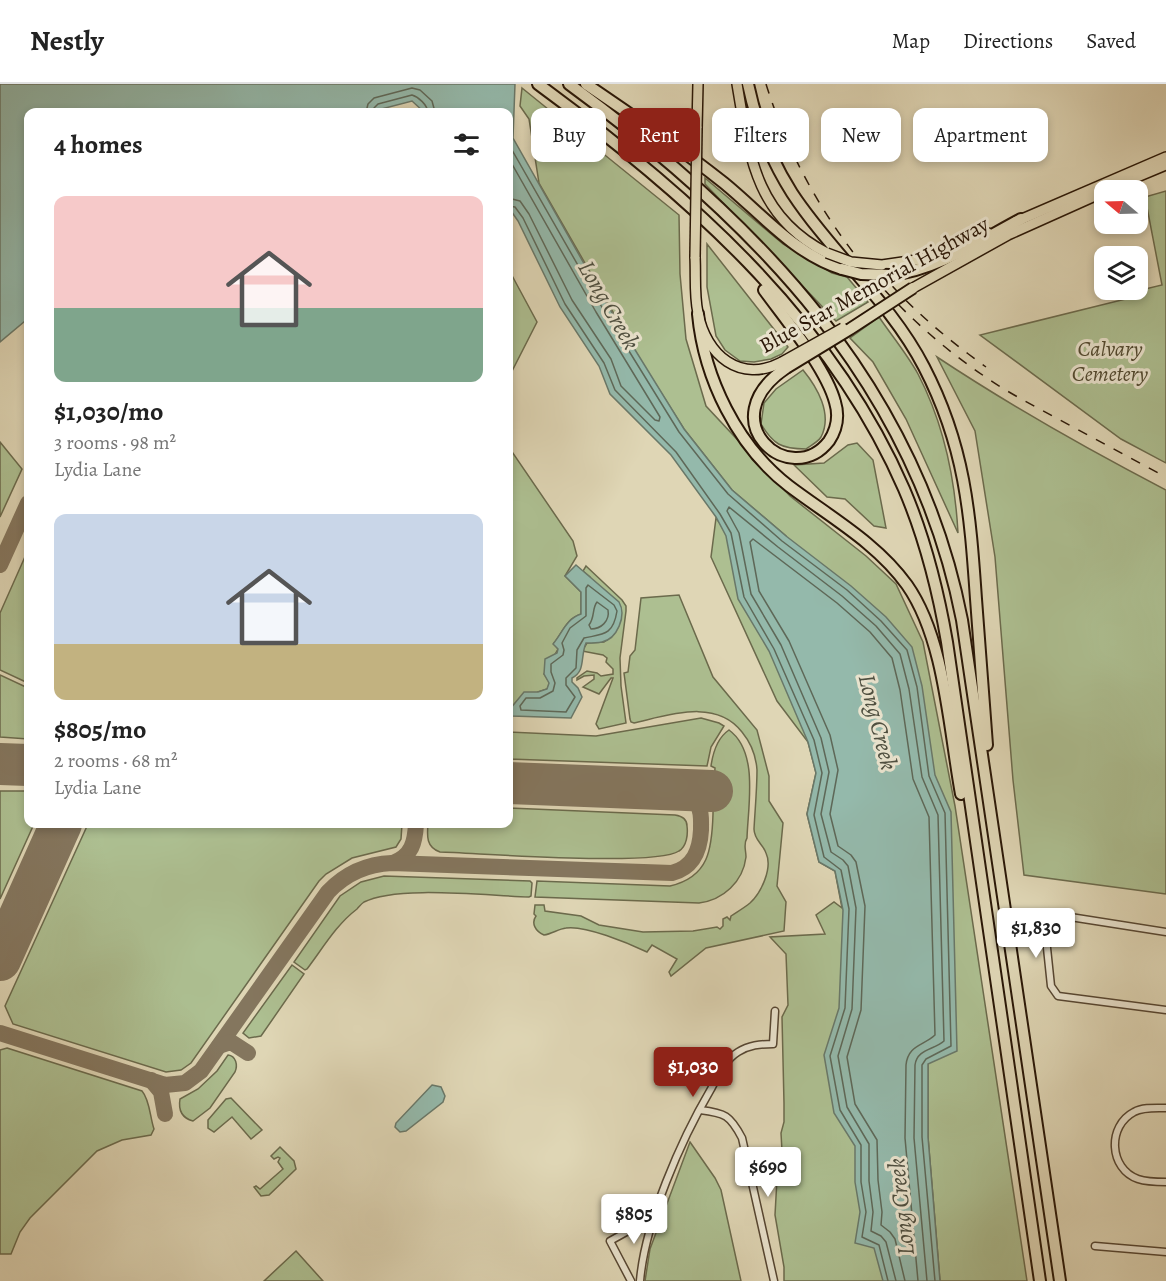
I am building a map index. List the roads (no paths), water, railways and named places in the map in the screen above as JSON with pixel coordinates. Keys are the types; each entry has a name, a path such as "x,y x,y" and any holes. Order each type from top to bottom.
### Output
{"highway":[{"path":"538,84 657,176 738,253 798,320 839,373 875,431 904,490 924,543 943,620 1040,1281"},
{"path":"569,84 662,156 727,215 759,247 811,306 846,350 893,425 931,507 946,552 957,597 1060,1281"},
{"path":"586,84 721,181 795,245 823,262 842,269 861,274 909,273 929,266 1022,219"},
{"path":"748,84 763,134 786,183 809,216 901,329 935,390 955,443 965,483 970,523 1000,879"},
{"path":"738,253 813,360 833,396 838,417 832,436 820,449 804,457 786,456 770,450 759,437 754,421 755,404 760,393 784,365 850,329 913,288"},
{"path":"698,314 701,334 714,379 733,420 751,447 779,478 881,555 900,575 918,603 937,651 963,802 975,843"}],"main road":[{"name":"Blue Star Memorial Highway","path":"698,84 695,257 698,314 704,333 713,348 729,363 753,370 784,365"},
{"name":"Blue Star Memorial Highway","path":"737,84 750,155 763,191 773,209 793,231 810,244 851,262 882,265 923,259 1166,157"},
{"name":"Blue Star Memorial Highway","path":"1131,180 1166,165"},
{"name":"Blue Star Memorial Highway","path":"913,288 1008,235 1094,196"}],"street":[{"path":"1166,932 1064,916 1050,918 1046,923 1048,963 1053,991 1058,996 1166,1010"},
{"path":"640,1281 642,1259 656,1215 687,1134 725,1065 736,1053 752,1045 773,1044 775,1011"},
{"path":"1166,1108 1142,1109 1125,1118 1116,1132 1115,1149 1121,1166 1131,1176 1145,1181 1166,1182"},
{"path":"700,1110 717,1112 730,1117 742,1137 774,1281"},
{"path":"631,1281 610,1241 656,1215"},
{"path":"1095,1246 1166,1252"}],"water":[{"path":"0,84 515,84 513,138 513,108 420,108 412,101 385,108 24,108 24,322 0,342"},
{"name":"Long Creek","path":"513,138 608,306 684,429 732,490 786,536 851,586 886,617 912,647 922,686 935,775 951,812 957,1051 928,1064 928,1137 940,1281 883,1281 874,1248 855,1243 860,1212 855,1182 855,1146 834,1113 824,1055 839,1008 843,910 835,871 819,862 807,814 816,773 808,742 769,651 738,599 726,536 716,517 671,455 610,394 599,366 560,307 513,214"},
{"path":"576,565 619,602 622,614 619,626 607,640 586,643 581,668 572,678 572,682 582,697 571,718 513,716 513,705 524,692 538,692 547,689 549,683 544,674 545,659 557,653 558,649 553,644 568,623 581,614 581,592 565,576"},
{"path":"432,1085 441,1087 445,1096 443,1102 406,1131 400,1132 395,1127 396,1123"}],"railway":[{"path":"766,84 782,129 802,172 826,213 852,252 916,321 952,352 998,385 1166,477"},
{"path":"879,271 903,298 986,367"}],"park label":[{"name":"Calvary Cemetery","path":"1110,362"}]}
